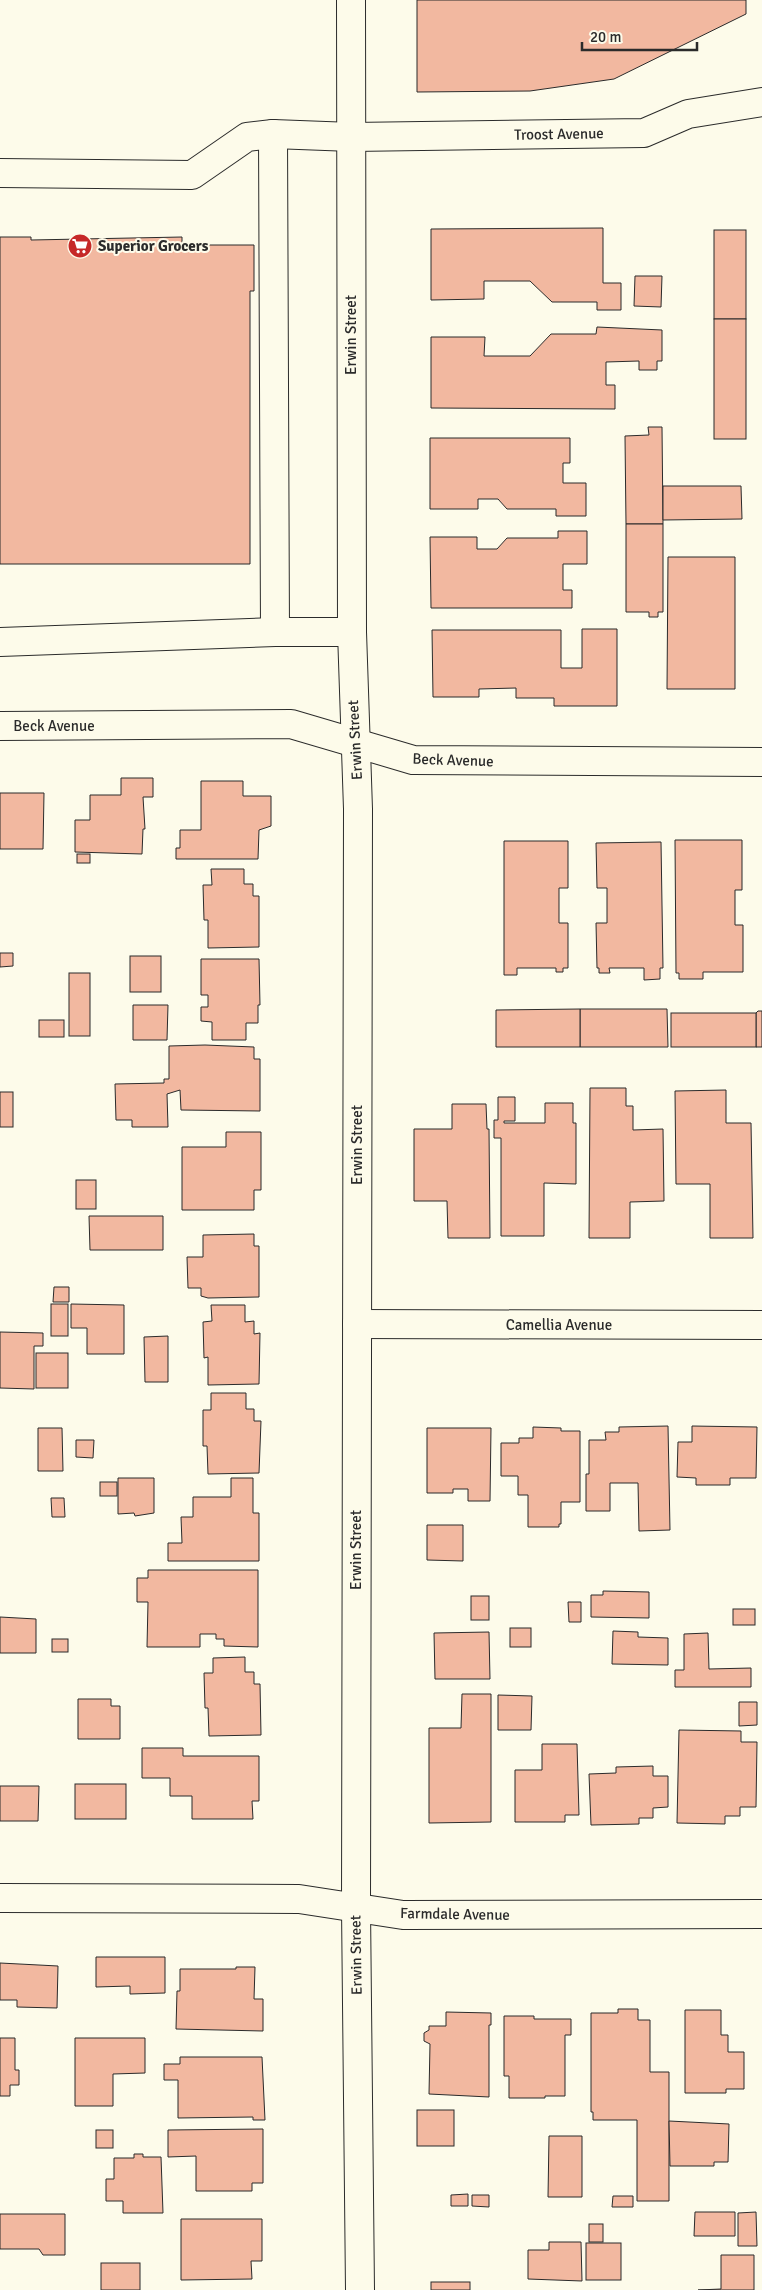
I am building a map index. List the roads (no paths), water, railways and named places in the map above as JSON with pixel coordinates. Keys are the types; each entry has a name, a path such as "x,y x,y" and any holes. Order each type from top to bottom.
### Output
{"street":[{"name":"Erwin Street","path":"351,0 352,632 358,809 356,1908 360,2290"},
{"name":"Troost Avenue","path":"0,173 192,175 247,137 273,134 352,137 644,133 688,114 762,102"},
{"path":"273,134 275,632"},
{"path":"0,642 275,632 352,632"},
{"name":"Beck Avenue","path":"0,726 291,724 413,760 762,762"},
{"name":"Camellia Avenue","path":"357,1324 762,1325"},
{"name":"Farmdale Avenue","path":"0,1898 299,1898 403,1916 762,1914"}],"place":[{"name":"Superior Grocers","path":"80,246"}]}
